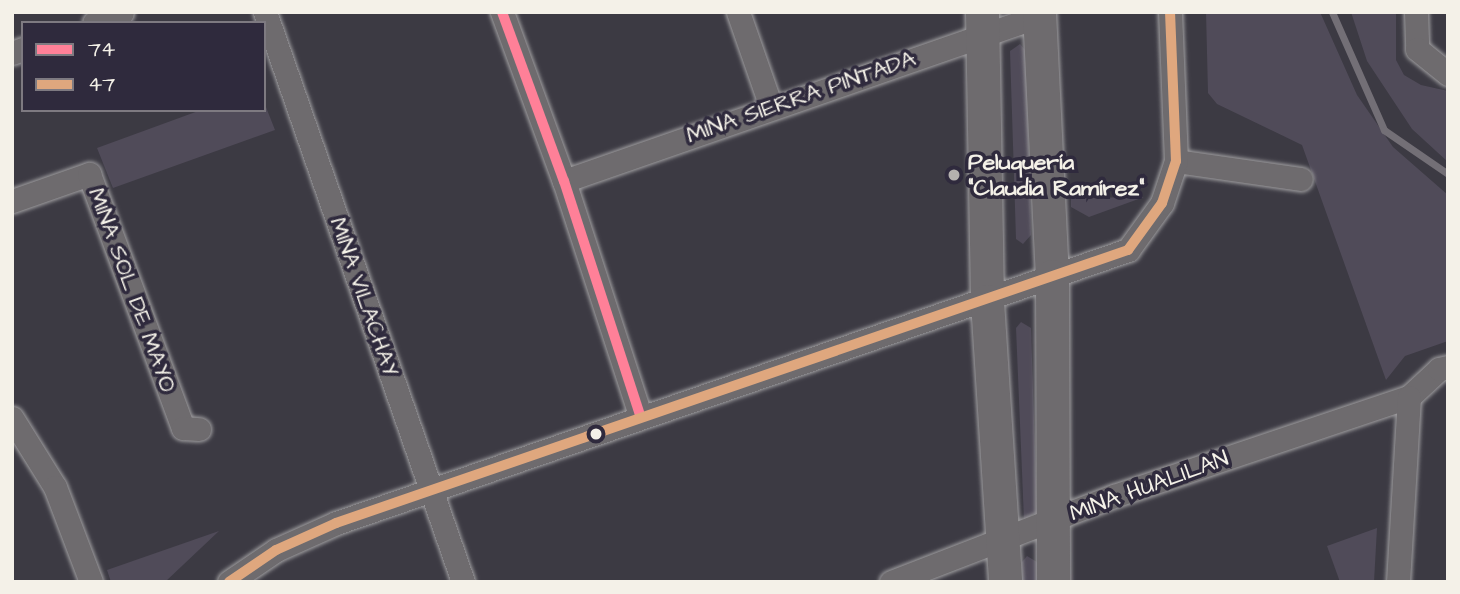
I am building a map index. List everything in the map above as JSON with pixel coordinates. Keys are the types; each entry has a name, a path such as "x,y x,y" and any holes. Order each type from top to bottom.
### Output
{"street":[{"path":"99,21 122,12"},
{"name":"MINA VILACHAY","path":"265,12 463,582"},
{"path":"502,12 564,181 640,415"},
{"path":"738,12 771,107"},
{"path":"229,582 276,550 431,489 640,415 987,301 1128,250 1162,204 1176,162 1170,12"},
{"path":"1416,12 1417,49 1448,74"},
{"path":"1039,14 1052,276 1053,582"},
{"name":"MINA SIERRA PINTADA","path":"564,181 771,107 982,24 1039,14"},
{"path":"982,24 987,301 1005,582"},
{"path":"1176,162 1301,178"},
{"name":"MINA SOL DE MAYO","path":"12,201 89,174 183,428 199,429"},
{"path":"1398,582 1409,397 1439,369 1448,367"},
{"name":"MINA HUALILAN","path":"891,582 1004,541 1114,496 1409,397"},
{"path":"12,418 55,487 92,582"}],"shaded area":[{"path":"1206,12 1320,12 1357,95 1393,147 1448,195 1448,341 1405,356 1386,380 1302,145 1217,104 1208,93"},
{"path":"1351,12 1396,12 1396,60 1404,75 1421,85 1448,91 1448,162 1412,129 1367,61"},
{"path":"1020,44 1026,51 1031,235 1023,244 1016,239 1010,51"},
{"path":"266,107 275,130 113,188 97,148 196,112 266,112"},
{"path":"1144,197 1089,217 1071,207 1071,198"},
{"path":"1021,322 1031,328 1037,512 1024,520 1016,328"},
{"path":"1377,528 1374,582 1340,582 1327,546"},
{"path":"219,531 165,582 111,582 107,570"},
{"path":"1027,556 1037,562 1038,582 1022,582 1022,562"}],"waterway":[{"path":"1332,12 1384,130 1448,174"}],"transit line":[{"name":"74","path":"502,12 564,181 640,415"},
{"name":"47","path":"229,582 276,550 336,523 1128,250 1162,203 1176,161 1170,12"}],"place":[{"name":"Peluquería \"Claudia Ramírez\"","path":"954,175"}]}
